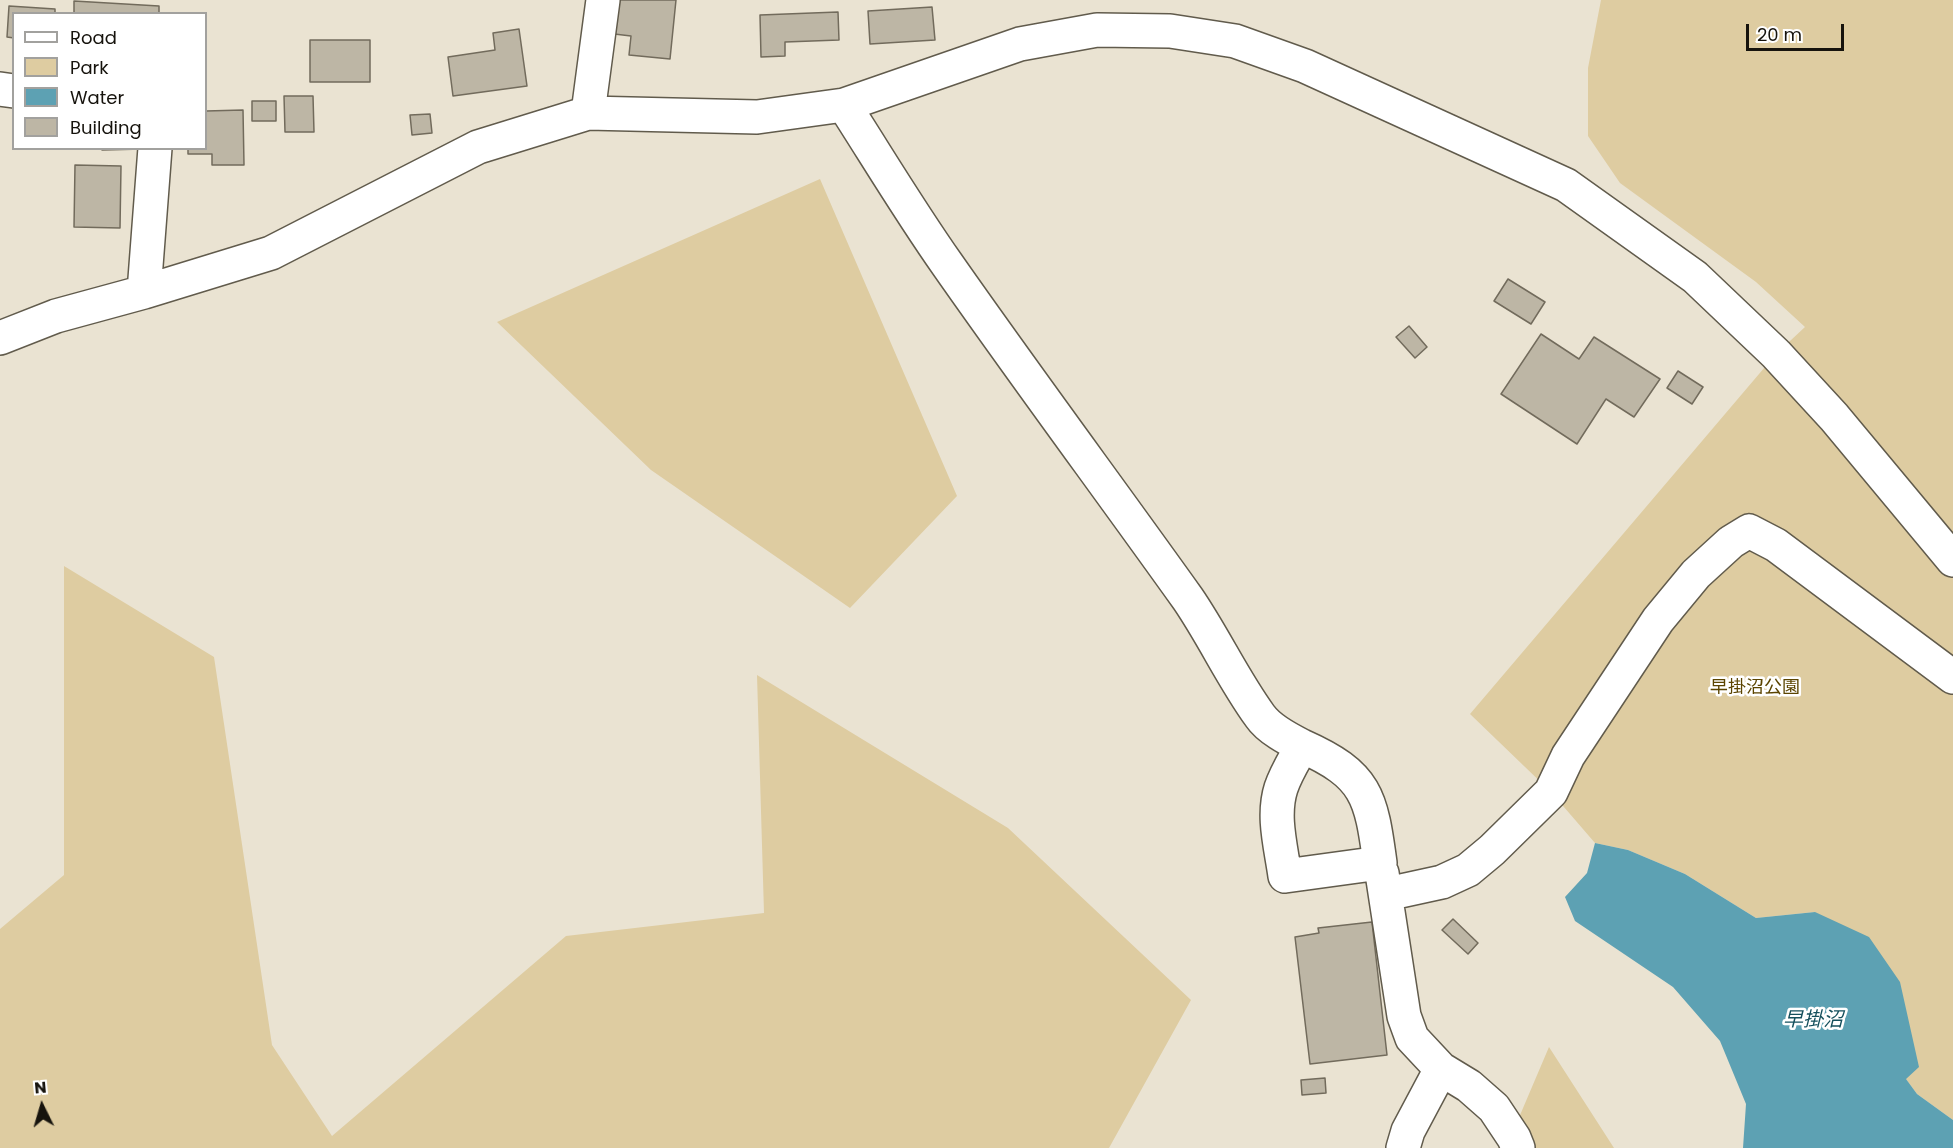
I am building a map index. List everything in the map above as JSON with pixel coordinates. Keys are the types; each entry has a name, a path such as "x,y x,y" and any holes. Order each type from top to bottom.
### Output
{"street":[{"path":"588,113 603,0"},
{"path":"0,338 56,316 271,253 478,147 588,113 757,117 844,105 1020,44 1097,30 1170,31 1235,41 1305,66 1566,185 1695,277 1776,354 1834,417 1953,561"},
{"path":"844,105 945,262 1190,602 1261,719 1290,740 1330,758 1349,772 1365,793 1375,825 1404,1016 1412,1038 1441,1068 1469,1086 1494,1108 1518,1148"},
{"path":"144,292 155,150"},
{"path":"1302,746 1282,786 1277,805 1277,824 1285,876 1442,882 1468,870 1492,850 1551,792 1568,756 1658,620 1696,574 1731,542 1749,531 1776,545 1953,677"},
{"path":"1403,1148 1408,1131 1441,1068"}],"green space":[{"name":"早掛沼公園","path":"1601,0 1953,0 1953,1120 1917,1094 1905,1078 1815,912 1756,918 1685,874 1628,850 1595,843 1551,792 1470,714 1776,354 1805,327 1756,282 1620,183 1588,136 1588,68"},
{"path":"820,179 957,496 850,608 651,470 497,322"},
{"path":"64,566 214,657 272,1045 332,1136 566,936 764,913 757,675 1008,828 1191,1000 1109,1148 0,1148 0,929 64,875"},
{"path":"1549,1047 1614,1148 1506,1148"}],"water":[{"name":"早掛沼","path":"1595,843 1628,850 1685,874 1756,918 1815,912 1869,937 1900,982 1919,1067 1906,1079 1917,1094 1953,1120 1953,1148 1743,1148 1746,1104 1720,1041 1673,987 1575,921 1565,897 1587,873"}],"building":[{"path":"610,0 676,0 670,59 629,55 631,36 606,33"},
{"path":"74,1 159,6 159,12 74,12"},
{"path":"9,6 55,9 55,12 12,12 12,38 7,37"},
{"path":"932,7 935,40 870,44 868,11"},
{"path":"838,12 839,40 785,42 785,56 761,57 760,15"},
{"path":"519,29 527,86 453,96 448,57 495,50 493,33"},
{"path":"310,40 370,40 370,82 310,82"},
{"path":"284,96 313,96 314,132 285,132"},
{"path":"252,101 276,101 276,121 252,121"},
{"path":"243,110 244,165 212,165 212,154 188,154 188,150 207,150 207,111"},
{"path":"430,114 432,133 412,135 410,115"},
{"path":"75,165 121,166 120,228 74,227"},
{"path":"1508,279 1545,302 1531,324 1494,301"},
{"path":"1409,326 1427,347 1415,358 1396,337"},
{"path":"1541,334 1579,359 1594,337 1660,379 1634,417 1606,399 1577,444 1501,394"},
{"path":"1678,371 1703,387 1692,404 1667,388"},
{"path":"1453,919 1478,943 1468,954 1442,930"},
{"path":"1372,922 1387,1055 1310,1064 1295,937 1319,933 1318,928"},
{"path":"1325,1078 1326,1093 1302,1095 1301,1080"}]}
